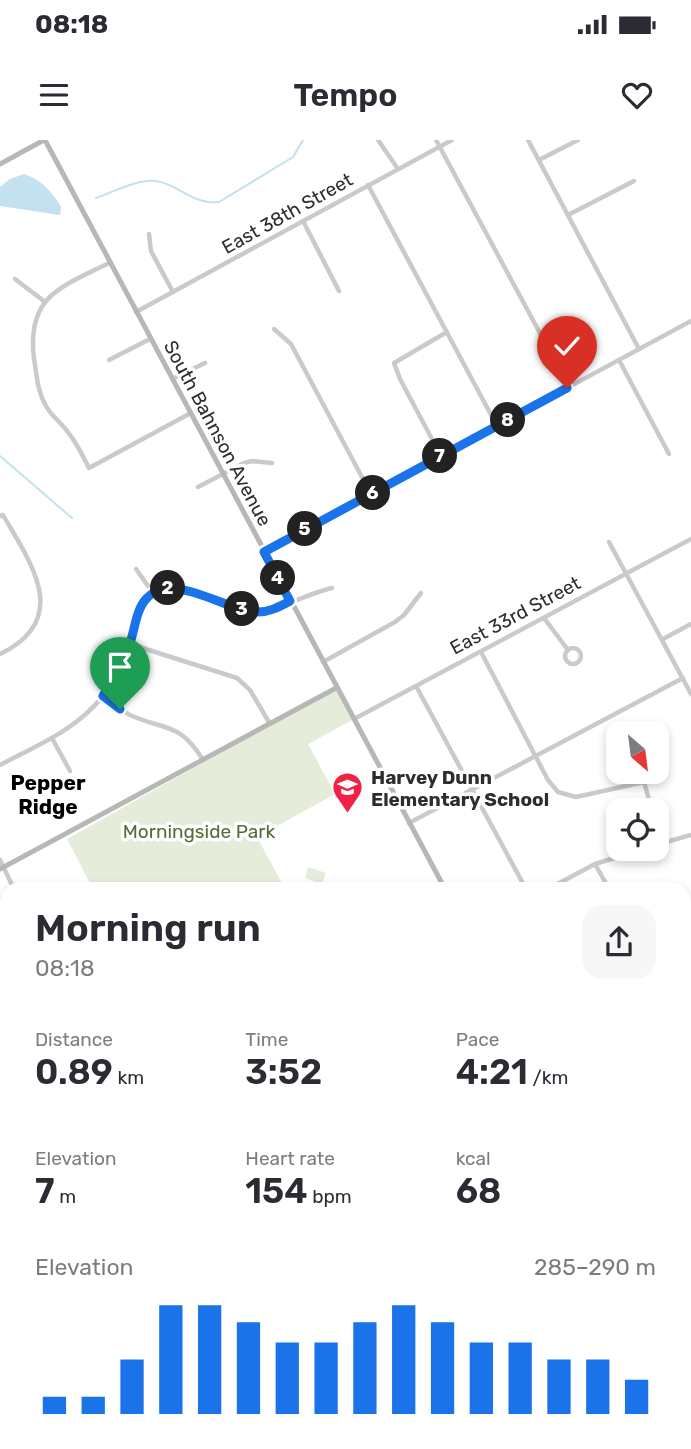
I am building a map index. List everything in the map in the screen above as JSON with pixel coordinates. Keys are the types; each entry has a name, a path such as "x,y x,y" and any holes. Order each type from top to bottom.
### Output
{"street":[{"path":"0,164 44,140"},
{"name":"South Bahnson Avenue","path":"44,140 440,882"},
{"path":"378,140 398,169"},
{"path":"436,140 569,387"},
{"name":"East 38th Street","path":"136,312 452,140"},
{"path":"528,140 639,349"},
{"path":"539,160 578,140"},
{"path":"568,215 634,181"},
{"path":"368,185 497,426"},
{"path":"303,221 339,291"},
{"path":"149,234 151,251 173,292"},
{"path":"109,263 65,285 44,302 34,320 38,386 47,407 69,432 89,468 190,414"},
{"path":"15,279 44,302"},
{"path":"264,552 691,321"},
{"path":"274,329 290,344 371,494"},
{"path":"441,456 394,363 447,332"},
{"path":"109,360 150,338"},
{"path":"619,360 669,454"},
{"path":"171,380 205,363"},
{"path":"198,487 252,461 272,463"},
{"path":"0,654 20,642 29,632 35,621 40,594 33,568 1,516"},
{"name":"East 33rd Street","path":"354,719 691,539"},
{"path":"609,542 691,694"},
{"path":"136,569 153,593"},
{"path":"0,765 52,738 83,717 103,696 130,644 139,610 153,593 169,588 183,590 251,612 266,611 332,588"},
{"path":"323,662 395,622 421,593"},
{"path":"544,618 568,650"},
{"path":"663,639 691,624"},
{"path":"130,644 237,678 250,690 270,724"},
{"path":"481,652 552,786 566,796 576,797 644,782 649,798"},
{"path":"409,823 682,678"},
{"path":"416,686 522,882"},
{"path":"0,860 2,868 336,688"},
{"path":"103,696 127,713 177,731 192,744 203,760"},
{"path":"52,738 71,771"},
{"path":"669,841 691,835"},
{"path":"561,882 606,861"},
{"path":"595,864 604,882"}],"green space":[{"name":"Morningside Park","path":"336,688 354,719 308,744 335,794 257,837 281,882 89,882 67,839"},
{"path":"308,867 326,873 323,882 305,878"}],"water":[{"path":"24,174 41,183 50,192 61,207 60,215 0,206 0,187 10,179"}],"waterway":[{"path":"96,198 133,184 156,181 202,201 219,202 293,157 303,140"},
{"path":"0,456 72,518"}],"place":[{"name":"Harvey Dunn Elementary School","path":"348,815"}],"district":[{"name":"Pepper Ridge","path":"48,795"}],"route":[{"path":"120,709 103,696 130,644 139,610 147,597 169,588 191,592 251,612 278,607 290,601 264,552 567,388"}]}
